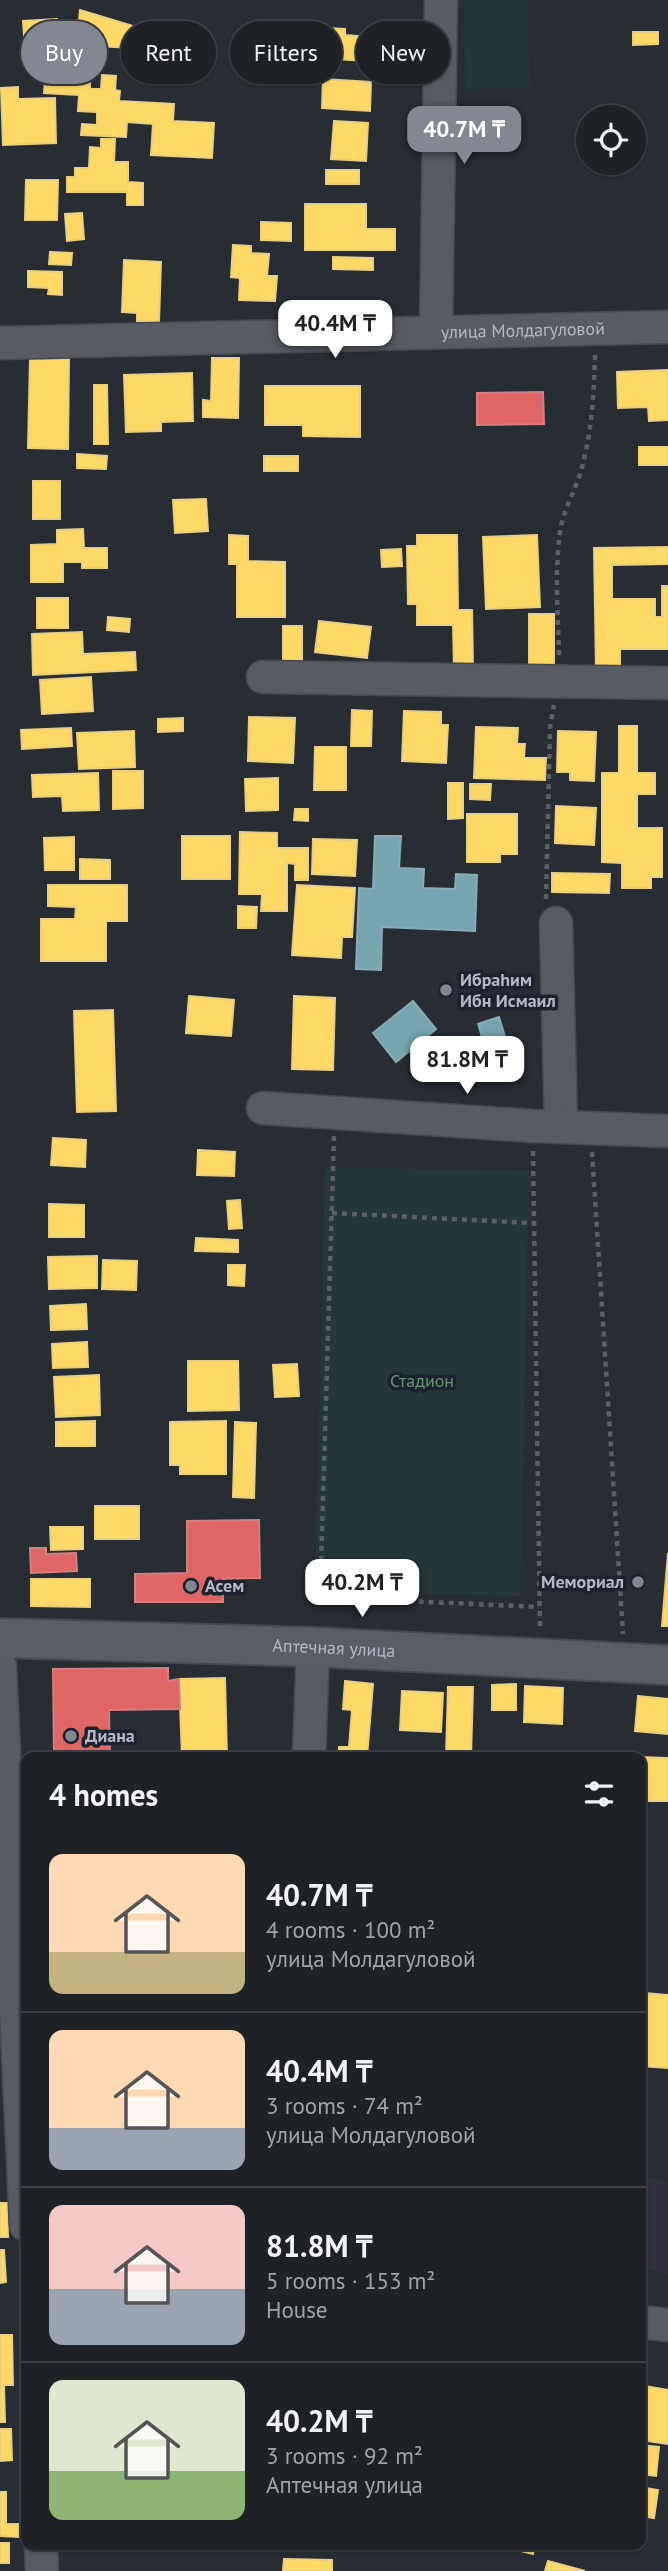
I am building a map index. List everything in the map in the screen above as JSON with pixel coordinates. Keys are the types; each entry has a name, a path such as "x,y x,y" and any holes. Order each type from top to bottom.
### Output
{"main road":[{"name":"Аптечная улица","path":"0,1638 313,1647 668,1665"}],"street":[{"path":"436,331 440,0"},
{"name":"улица Молдагуловой","path":"0,343 668,327"},
{"path":"263,677 668,683"},
{"path":"556,923 562,1126"},
{"path":"262,1108 668,1131"},
{"path":"309,1752 313,1647"},
{"path":"0,1666 21,2118"},
{"path":"646,2323 668,2325"},
{"path":"41,2550 43,2571"}],"path":[{"path":"556,923 546,899 545,888 551,727 559,682 559,543 562,523 580,474 590,436 594,406 596,328"},
{"path":"335,1114 320,1597 539,1607"},
{"path":"540,1631 534,1223 562,1126"},
{"path":"562,1126 622,1634 633,1635"},
{"path":"332,1213 534,1223"}],"shaded area":[{"path":"647,2177 668,2182 668,2274 646,2267"}],"green space":[{"path":"464,0 528,0 529,88 465,89"},
{"name":"Стадион","path":"325,1167 529,1171 520,1596 315,1591"}],"building: Homes":[{"path":"80,10 121,22 121,47 107,47 107,21 69,21 79,20"},
{"path":"57,19 57,21 23,21"},
{"path":"342,29 345,29 345,35 356,36 356,60 342,59"},
{"path":"633,32 658,32 658,44 633,45"},
{"path":"107,75 116,76 115,90 120,91 119,101 174,104 173,121 214,123 212,158 151,155 153,124 127,122 126,137 81,135 82,124 97,125 97,112 78,111 79,95 44,93 45,84 90,84 90,89 101,89 101,84 107,84"},
{"path":"342,80 371,84 370,111 322,108 323,84 342,84"},
{"path":"18,87 18,99 55,98 56,143 3,145 1,88"},
{"path":"334,121 368,123 366,161 331,159"},
{"path":"101,139 115,139 114,162 128,162 128,182 143,183 143,205 127,205 127,192 67,192 67,177 75,177 75,168 89,168 90,147 101,148"},
{"path":"326,170 359,170 359,184 326,184"},
{"path":"26,180 58,180 57,220 25,220"},
{"path":"305,204 366,204 366,229 395,229 395,250 305,250"},
{"path":"82,213 84,239 67,241 65,214"},
{"path":"261,222 291,223 291,241 261,240"},
{"path":"233,245 251,246 251,253 269,254 267,276 277,276 275,301 239,300 240,278 231,277"},
{"path":"50,252 72,253 71,265 49,264"},
{"path":"333,257 373,258 373,270 333,269"},
{"path":"124,260 161,262 159,322 137,321 137,313 122,312"},
{"path":"28,271 62,272 62,295 48,294 49,288 28,287"},
{"path":"30,358 69,359 68,449 28,448"},
{"path":"212,358 239,358 238,418 203,417 203,400 211,401"},
{"path":"668,370 668,420 649,421 648,407 618,408 617,372"},
{"path":"192,373 193,421 161,422 161,431 126,432 124,375"},
{"path":"94,385 107,385 108,444 94,444"},
{"path":"265,386 360,386 360,437 303,436 303,425 265,425"},
{"path":"639,447 668,447 668,465 639,465"},
{"path":"77,454 107,456 106,469 77,468"},
{"path":"264,456 298,456 298,471 264,471"},
{"path":"33,481 60,481 60,519 33,519"},
{"path":"206,499 208,531 175,533 173,500"},
{"path":"83,529 84,548 107,548 107,568 82,568 82,562 63,562 63,582 31,582 31,545 57,544 57,530"},
{"path":"229,535 248,536 248,561 285,562 285,617 237,617 237,564 229,564"},
{"path":"417,535 457,535 458,610 472,610 473,668 454,669 453,625 417,625 417,604 408,604 407,546 417,546"},
{"path":"537,535 540,607 486,609 483,537"},
{"path":"668,547 668,564 612,565 612,599 655,599 655,617 662,617 662,586 668,586 668,649 620,649 620,671 596,671 594,548"},
{"path":"401,549 402,566 382,567 381,550"},
{"path":"37,598 68,598 68,628 37,628"},
{"path":"529,614 554,614 554,673 529,672"},
{"path":"108,617 130,619 129,632 107,630"},
{"path":"319,621 371,627 367,658 315,652"},
{"path":"283,626 302,626 302,663 283,663"},
{"path":"82,632 83,654 135,652 136,670 33,675 32,634"},
{"path":"91,677 93,711 42,714 40,680"},
{"path":"352,710 372,711 371,746 351,746"},
{"path":"404,711 441,712 441,725 448,725 446,763 402,761"},
{"path":"249,717 295,718 293,763 248,761"},
{"path":"183,718 183,731 158,732 158,719"},
{"path":"619,726 637,726 637,773 655,773 655,794 637,794 637,828 662,828 662,877 651,877 651,888 622,888 622,863 602,862 602,773 619,773"},
{"path":"476,727 518,728 517,744 525,744 524,758 546,758 545,780 474,778"},
{"path":"71,728 72,746 22,749 21,730"},
{"path":"134,731 135,767 79,769 77,733"},
{"path":"558,731 596,732 594,781 570,780 570,772 557,772"},
{"path":"315,747 346,747 346,790 314,790"},
{"path":"113,771 143,771 143,808 113,809"},
{"path":"98,773 99,810 63,811 62,796 33,797 32,775"},
{"path":"278,778 278,810 246,811 245,779"},
{"path":"448,783 463,783 463,818 448,819"},
{"path":"470,784 491,784 490,800 470,799"},
{"path":"556,806 596,808 594,845 555,843"},
{"path":"295,809 308,809 308,821 294,820"},
{"path":"467,814 517,814 517,854 500,854 500,862 467,862"},
{"path":"240,832 277,833 277,848 308,848 308,880 295,880 295,864 287,863 287,911 261,911 262,894 239,894"},
{"path":"182,836 230,836 230,879 182,879"},
{"path":"74,837 74,870 45,870 44,838"},
{"path":"313,839 357,840 355,876 312,874"},
{"path":"80,859 110,860 110,879 80,879"},
{"path":"552,873 610,874 609,893 552,892"},
{"path":"48,885 127,885 127,921 106,921 106,961 41,961 41,919 75,919 76,907 48,906"},
{"path":"297,885 355,888 352,937 342,937 341,958 292,955"},
{"path":"238,906 257,907 256,928 238,928"},
{"path":"189,996 234,1000 231,1036 186,1033"},
{"path":"294,996 335,998 333,1070 292,1069"},
{"path":"113,1010 116,1111 77,1112 74,1011"},
{"path":"53,1138 86,1140 85,1167 51,1165"},
{"path":"198,1150 235,1152 234,1176 197,1175"},
{"path":"240,1200 242,1228 229,1229 227,1201"},
{"path":"49,1204 84,1205 84,1237 49,1237"},
{"path":"196,1238 238,1240 238,1252 195,1251"},
{"path":"97,1256 97,1288 49,1289 48,1257"},
{"path":"103,1260 137,1261 136,1290 102,1289"},
{"path":"228,1265 245,1265 244,1286 228,1285"},
{"path":"86,1304 87,1329 51,1330 50,1306"},
{"path":"87,1342 88,1367 53,1368 52,1344"},
{"path":"188,1361 238,1361 239,1410 188,1411"},
{"path":"297,1364 299,1396 275,1397 273,1365"},
{"path":"99,1375 100,1415 56,1417 54,1377"},
{"path":"95,1421 95,1446 56,1446 56,1422"},
{"path":"226,1421 226,1474 180,1474 180,1465 170,1465 170,1422"},
{"path":"235,1422 256,1423 254,1498 233,1497"},
{"path":"95,1506 139,1506 139,1539 95,1539"},
{"path":"50,1527 83,1527 83,1549 51,1550"},
{"path":"668,1553 668,1626 662,1626"},
{"path":"31,1579 90,1579 90,1607 31,1606"},
{"path":"225,1678 227,1752 182,1752 179,1679"},
{"path":"345,1681 373,1684 367,1752 338,1752 339,1747 349,1747 352,1710 343,1709"},
{"path":"516,1684 516,1710 492,1710 492,1685"},
{"path":"525,1686 563,1688 562,1724 524,1722"},
{"path":"448,1687 473,1687 471,1752 446,1752"},
{"path":"402,1691 443,1693 441,1732 400,1730"},
{"path":"638,1696 668,1699 668,1734 635,1731"},
{"path":"646,1757 668,1758 668,1801 646,1801"},
{"path":"646,1993 668,1995 668,2068 646,2066"},
{"path":"0,2203 7,2203 8,2237 0,2237"},
{"path":"0,2250 4,2250 6,2282 0,2283"},
{"path":"0,2335 12,2335 13,2385 4,2385 5,2422 0,2422"},
{"path":"646,2386 668,2390 668,2444 646,2441"},
{"path":"0,2429 11,2429 12,2460 0,2461"},
{"path":"646,2446 659,2447 656,2476 646,2475"},
{"path":"646,2488 658,2490 654,2518 646,2517"},
{"path":"0,2492 6,2492 6,2524 19,2524 19,2537 0,2536"},
{"path":"0,2543 9,2543 9,2563 0,2563"},
{"path":"127,2550 178,2550 178,2551"},
{"path":"517,2550 534,2550 533,2554"},
{"path":"284,2559 332,2560 332,2571 283,2571"},
{"path":"548,2561 585,2571 545,2571"}],"building: Shops":[{"path":"543,392 544,424 477,425 477,393"},
{"path":"259,1520 260,1578 223,1579 223,1602 135,1602 135,1574 187,1573 187,1521"},
{"path":"30,1548 46,1548 46,1554 76,1553 77,1571 31,1573"},
{"path":"168,1668 168,1681 179,1679 180,1709 109,1710 110,1752 54,1752 53,1669"}],"building: Public":[{"path":"375,836 401,836 399,868 424,869 423,888 455,889 456,874 477,875 475,931 382,927 381,970 356,969 359,888 373,889"},
{"path":"413,1001 436,1029 396,1062 373,1033"},
{"path":"499,1017 509,1050 488,1056 478,1024"}],"place":[{"name":"Ибраһим Ибн Исмаил","path":"446,990"},
{"name":"Мемориал","path":"638,1582"},
{"name":"Асем","path":"191,1586"},
{"name":"Диана","path":"71,1736"}]}
